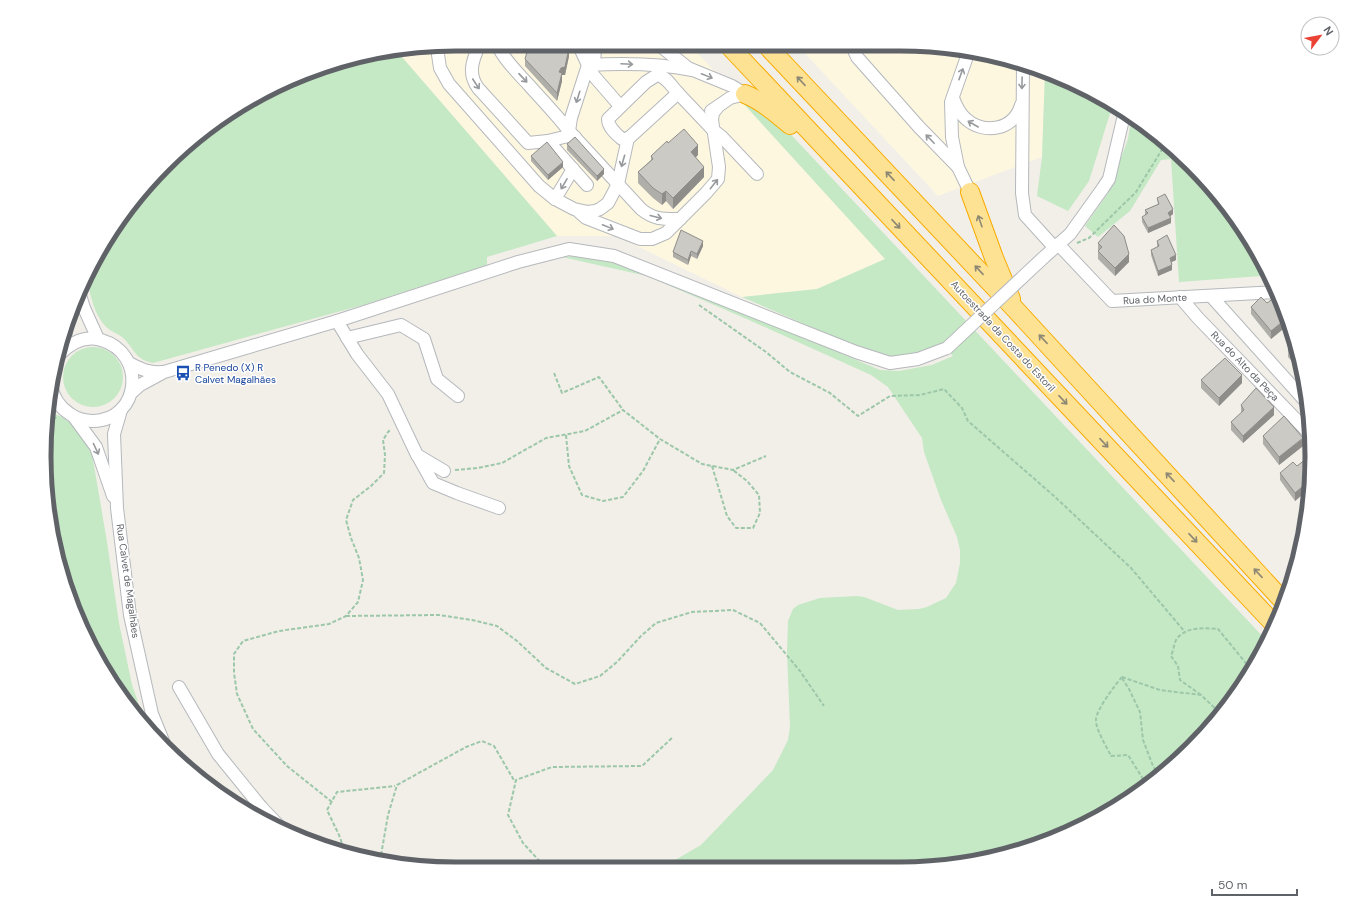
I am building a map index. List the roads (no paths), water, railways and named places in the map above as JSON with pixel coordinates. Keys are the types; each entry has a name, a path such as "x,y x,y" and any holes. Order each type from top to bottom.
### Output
{"highway":[{"name":"Autoestrada da Costa do Estoril","path":"734,51 1270,620"},
{"path":"772,51 1015,309 1279,597"},
{"path":"745,94 756,98 774,111 841,165"},
{"path":"970,192 994,258 1015,309"}],"street":[{"path":"477,51 473,61 471,75 478,88 528,143 548,141 572,134"},
{"path":"501,51 506,60 641,209 652,216 661,219 680,219"},
{"path":"582,51 591,65 594,76 620,106"},
{"path":"572,134 571,118 591,65 594,51"},
{"path":"666,51 692,70 727,84 745,94"},
{"path":"855,51 857,57 909,116 958,167"},
{"path":"438,52 440,68 449,84 539,186 555,199 574,208 588,212 600,209 611,199 618,184 628,138 678,93"},
{"path":"967,57 951,102 952,137 958,167 970,192"},
{"path":"591,65 612,63 665,66 692,70"},
{"name":"Rua do Monte","path":"1023,71 1022,193 1026,215 1112,301 1270,292"},
{"path":"628,138 620,138 608,123 609,117 646,82 657,75 661,76 713,130 722,136 757,174"},
{"path":"574,208 586,218 634,238 644,240 652,239 669,231 718,179 719,167 713,130 713,113 724,102 732,97 745,94"},
{"path":"953,98 966,120 974,125 989,129 1005,125 1017,115 1022,102"},
{"path":"694,109 707,112 717,108"},
{"path":"131,393 140,385 164,372 337,322 518,262 569,249 614,256 856,352 890,363 918,359 947,348 1070,234 1109,178 1123,118"},
{"path":"1005,125 1014,130 1020,137 1022,151"},
{"path":"548,141 587,185"},
{"path":"555,199 572,169"},
{"name":"Rua do Alto da Peça","path":"1211,296 1300,396"},
{"name":"Rua do Alto da Peça","path":"1180,297 1198,318 1304,427"},
{"path":"82,301 98,339"},
{"path":"337,322 357,354 388,394 433,483 456,493 499,508"},
{"path":"347,338 401,325 424,339 437,380 458,396"},
{"path":"66,349 74,343 86,339 98,339 117,347 129,362 133,382 131,393"},
{"path":"129,362 139,368 152,372 164,372"},
{"name":"Rua Calvet de Magalhães","path":"131,393 121,410 114,434 117,508 130,615 152,714 159,732"},
{"path":"55,398 63,410 74,417 86,421 99,421 111,417 121,410"},
{"name":"Rua Calvet de Magalhães","path":"74,417 96,447 117,508"},
{"path":"417,454 444,471"},
{"path":"179,687 218,754 259,810"}],"place":[{"name":"R Penedo (X) R Calvet Magalhães","path":"183,373"}]}
